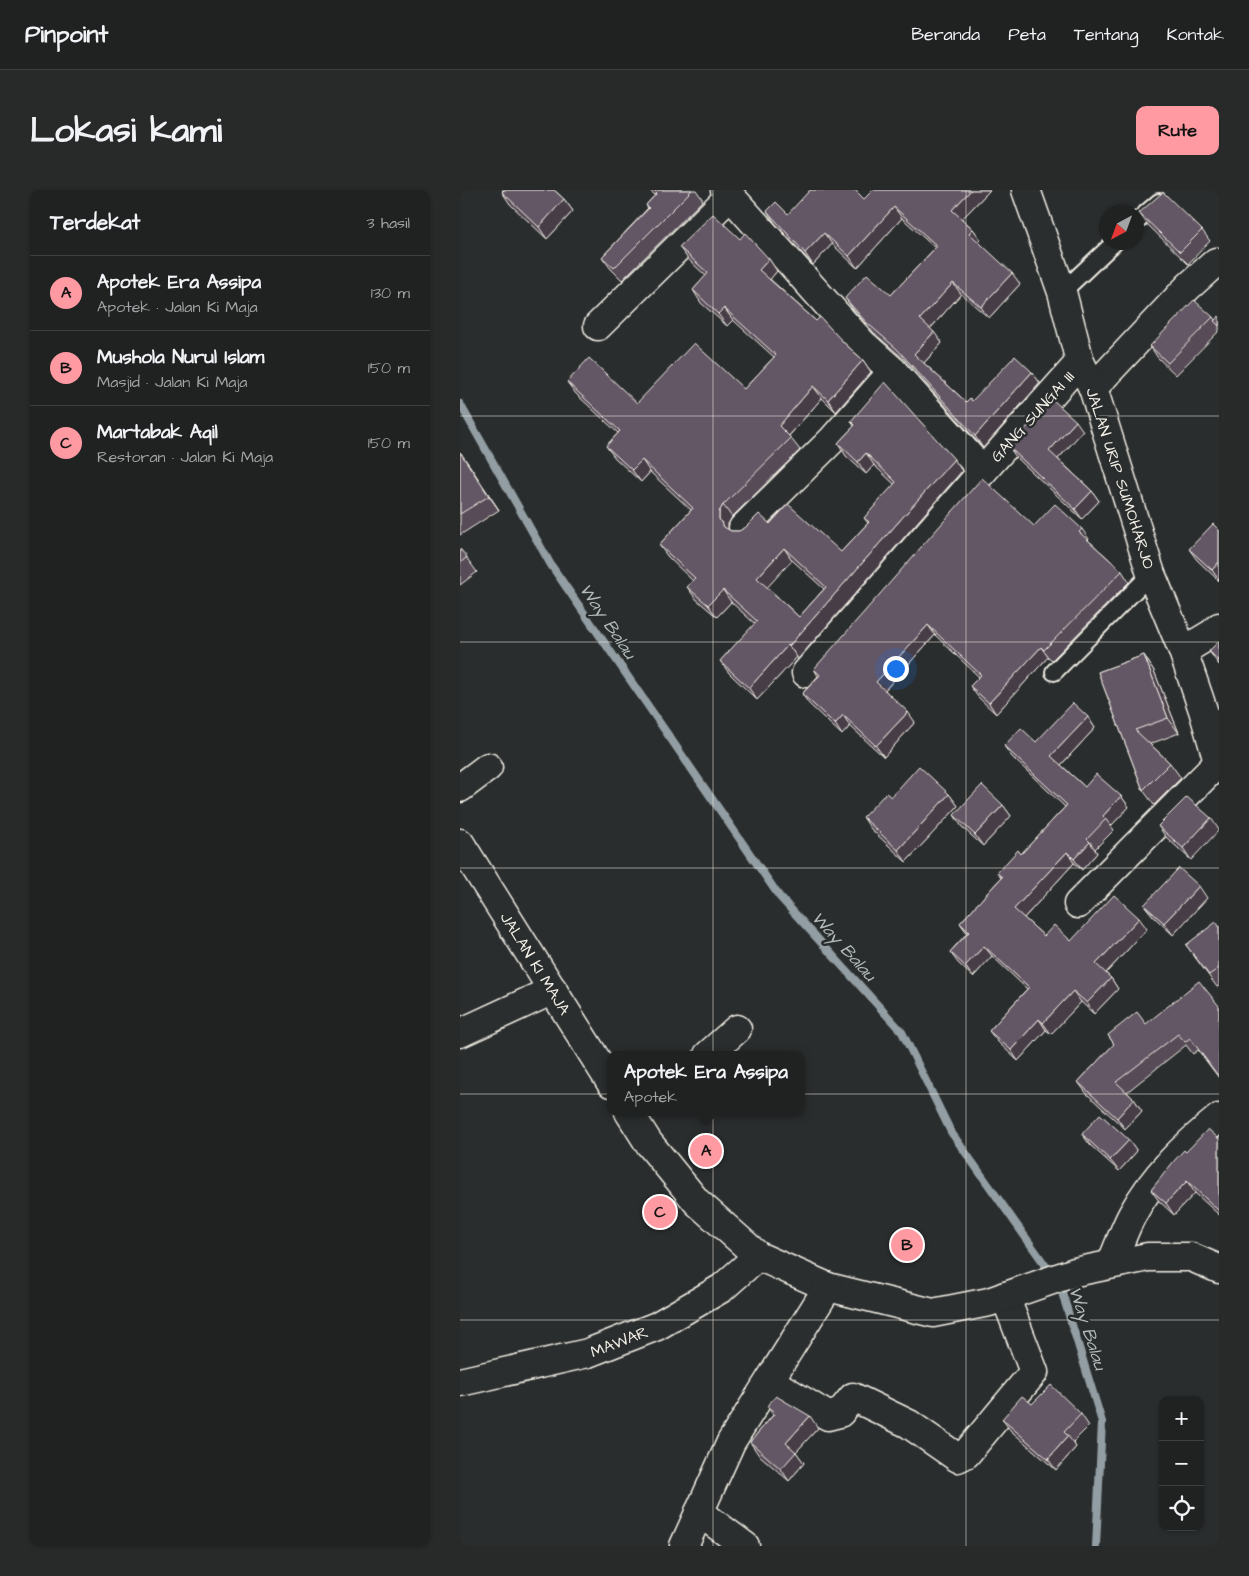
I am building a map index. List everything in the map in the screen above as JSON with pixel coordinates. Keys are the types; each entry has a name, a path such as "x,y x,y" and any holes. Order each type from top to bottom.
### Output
{"street":[{"name":"JALAN URIP SUMOHARJO","path":"1026,190 1062,292 1080,362 1093,388 1151,574 1183,651 1219,764"},
{"path":"598,326 727,193 863,344 893,371 983,471"},
{"path":"1093,388 1188,287 1216,262 1219,262"},
{"name":"GANG SUNGAI III","path":"806,673 1080,362"},
{"path":"744,528 832,440 893,371"},
{"path":"1183,651 1219,628"},
{"path":"1078,904 1219,764"},
{"path":"460,788 488,767"},
{"name":"JALAN KI MAJA","path":"460,843 607,1078"},
{"path":"460,1033 553,990"},
{"path":"712,1051 737,1029"},
{"path":"635,1116 648,1142 697,1202 758,1256 828,1287 933,1313 997,1299 1075,1272 1148,1257 1191,1257 1219,1269"},
{"path":"1110,1264 1132,1215 1160,1171 1200,1133 1219,1118"},
{"name":"MAWAR","path":"460,1382 588,1353 657,1326 722,1288 758,1256"},
{"path":"684,1546 731,1442 828,1287"},
{"path":"770,1381 828,1416 840,1413 853,1397 909,1424 958,1458 966,1454 1034,1372 997,1299"},
{"path":"699,1512 745,1546"}],"lane":[{"path":"1144,215 1166,195"},
{"path":"1062,292 1107,250"},
{"path":"1054,672 1151,574"}],"building":[{"path":"504,190 554,190 564,199 539,227 502,192"},
{"path":"654,190 692,190 614,268 602,257 649,208 646,205 657,193"},
{"path":"810,190 855,190 864,199 873,190 971,190 952,210 973,229 969,233 1012,273 981,307 953,283 920,319 934,332 914,354 966,402 970,398 972,401 1015,356 1032,372 975,436 897,349 866,322 845,298 867,274 891,295 937,246 894,207 849,256 824,233 805,253 767,211 776,202 788,214"},
{"path":"1163,192 1202,230 1180,252 1144,218 1144,209"},
{"path":"713,214 740,239 745,233 769,259 759,270 816,321 820,317 863,360 828,400 813,386 779,426 791,438 723,505 719,512 719,519 724,527 731,531 739,531 759,514 770,524 788,504 841,552 869,522 864,518 896,482 866,453 858,462 838,443 855,425 851,421 885,382 954,459 789,646 749,688 720,661 757,621 723,590 708,605 687,587 695,578 659,545 693,508 642,460 632,470 606,446 620,431 567,382 589,358 637,403 694,343 744,389 776,355 724,308 718,314 693,290 708,273 679,247","holes":["784,548 826,587 799,617 757,578"]},
{"path":"1194,300 1213,317 1168,363 1150,346"},
{"path":"1219,316 1219,326 1214,321"},
{"path":"1052,399 1076,421 1049,451 1092,491 1075,509 1009,447"},
{"path":"460,452 489,496 460,514"},
{"path":"982,478 1034,526 1055,504 1082,529 1079,532 1122,571 1044,650 1041,647 989,703 970,686 981,675 928,625 876,682 908,712 876,746 843,715 835,724 802,694 820,675 814,669"},
{"path":"1213,524 1219,530 1219,562 1212,570 1189,549"},
{"path":"460,549 467,557 460,563"},
{"path":"1219,641 1219,661 1209,651"},
{"path":"1144,655 1168,718 1135,730 1170,763 1143,790 1098,672"},
{"path":"1073,703 1088,717 1051,756 1085,787 1096,774 1121,796 1103,816 1106,819 1087,839 1090,842 1074,859 1067,852 1014,909 1044,936 1054,925 1071,941 1114,895 1139,918 1096,964 1111,978 1087,1003 1073,991 1043,1023 1039,1019 1011,1050 989,1031 1029,987 984,946 965,966 950,952 969,932 960,923 1002,877 997,873 1018,850 1021,854 1067,805 1004,746 1021,728 1036,742"},
{"path":"919,766 949,794 898,850 863,817 886,793 891,797"},
{"path":"982,785 1003,805 975,835 954,815"},
{"path":"1187,797 1211,818 1183,848 1158,826"},
{"path":"1179,868 1199,886 1164,923 1144,905"},
{"path":"1216,922 1219,926 1219,968 1209,975 1186,945"},
{"path":"1199,981 1219,1006 1219,1077 1190,1038 1185,1042 1178,1034 1116,1082 1134,1099 1117,1118 1078,1082 1114,1044 1108,1035 1137,1012 1146,1024"},
{"path":"1100,1114 1129,1140 1110,1160 1082,1134"},
{"path":"1208,1129 1219,1139 1219,1211 1187,1181 1166,1203 1151,1190 1184,1150 1186,1152"},
{"path":"1051,1385 1081,1414 1064,1432 1068,1436 1048,1459 1002,1419 1022,1396 1032,1404"},
{"path":"776,1396 810,1416 786,1443 796,1452 781,1469 750,1442 775,1413 767,1406"}],"waterway":[{"name":"Way Balau","path":"460,404 551,565 779,896 902,1032 951,1132 1060,1286 1102,1422 1096,1546"}],"place":[{"name":"Apotek Era Assipa","path":"706,1151"},
{"name":"Martabak Aqil","path":"660,1212"},
{"name":"Mushola Nurul Islam","path":"907,1245"}]}
